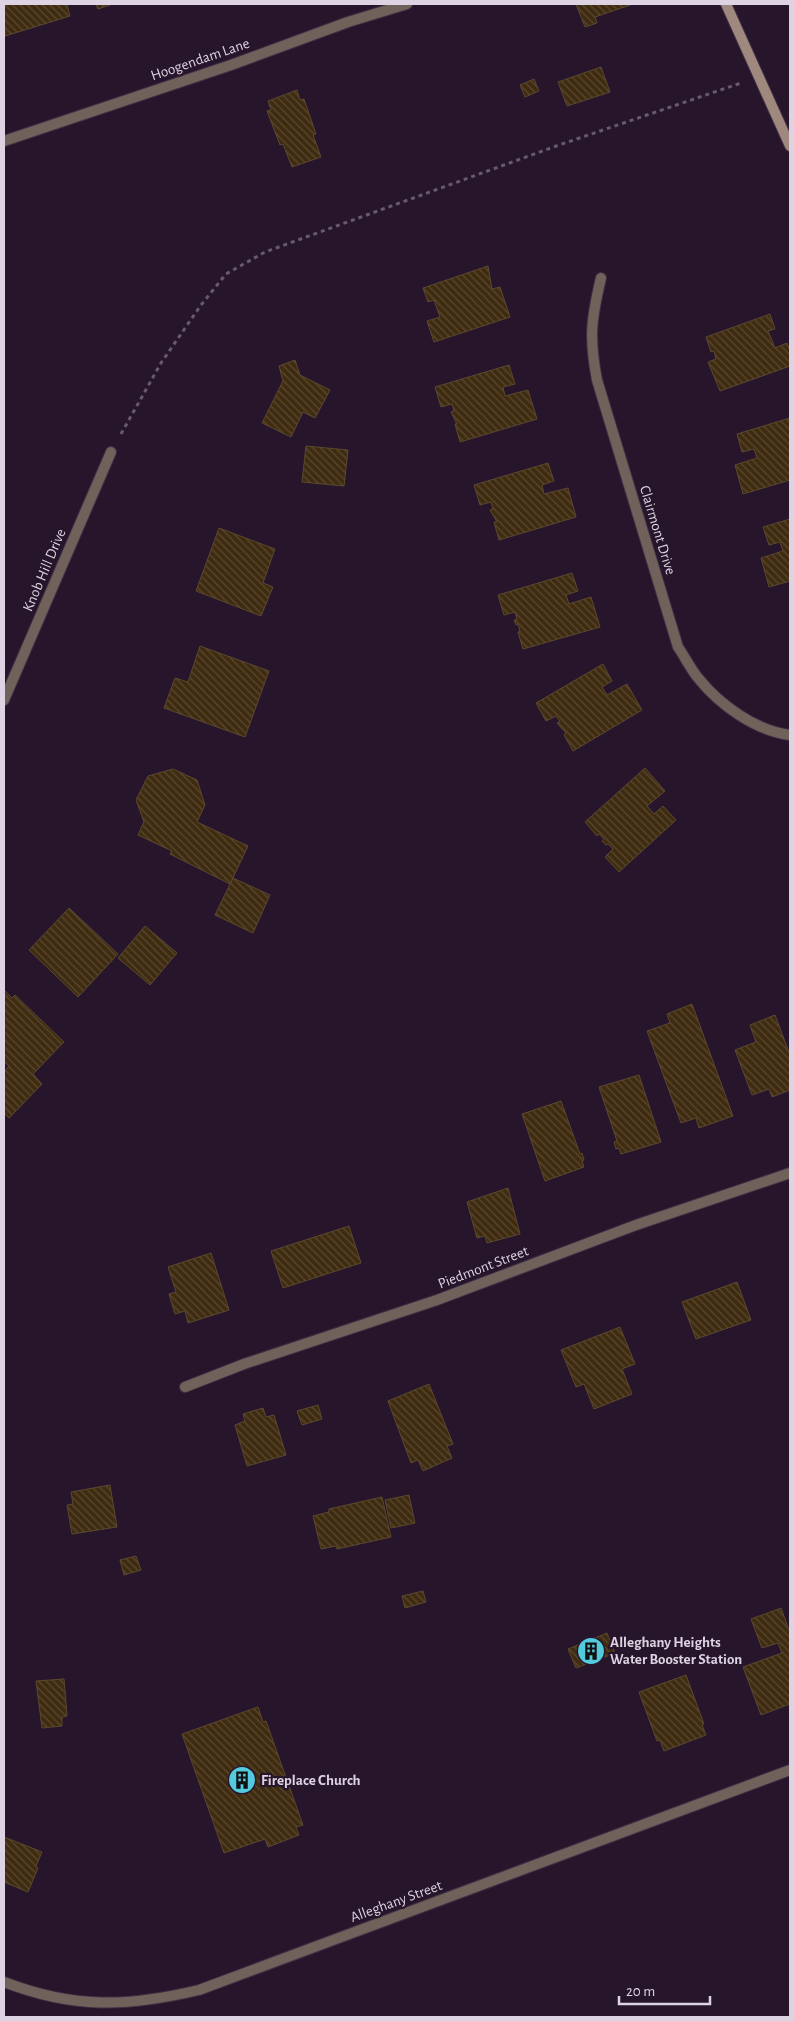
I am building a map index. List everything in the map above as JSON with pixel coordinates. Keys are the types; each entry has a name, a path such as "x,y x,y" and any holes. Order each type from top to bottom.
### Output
{"street":[{"name":"Hoogendam Lane","path":"4,141 231,65 348,22 406,4"},
{"path":"726,4 790,146"},
{"name":"Clairmont Drive","path":"600,278 591,318 591,351 597,380 678,647 699,680 727,706 754,724 790,735"},
{"name":"Knob Hill Drive","path":"4,700 111,452"},
{"name":"Piedmont Street","path":"185,1387 244,1364 437,1300 636,1225 790,1173"},
{"name":"Alleghany Street","path":"4,1982 32,1993 93,2003 130,2003 199,1990 790,1770"}],"path":[{"path":"111,452 161,363 196,312 226,274 265,252 349,220 760,76"}],"building":[{"path":"4,4 67,4 70,16 5,36"},
{"path":"96,4 113,4 98,9"},
{"path":"576,4 633,4 595,17 597,23 585,27"},
{"path":"601,67 610,92 567,106 558,82"},
{"path":"534,79 539,91 525,97 520,85"},
{"path":"297,90 300,100 304,99 316,134 313,135 321,157 292,167 283,144 280,145 267,111 271,110 268,101"},
{"path":"488,266 492,289 500,287 510,317 434,342 427,321 440,317 434,300 428,302 423,288"},
{"path":"770,314 775,329 768,331 775,348 787,343 790,351 790,366 720,391 708,362 716,359 714,351 711,352 706,337"},
{"path":"295,360 300,375 330,390 315,418 303,412 291,437 262,423 283,381 279,366"},
{"path":"509,365 515,384 503,387 505,396 528,390 537,419 460,442 455,424 457,424 451,412 454,411 452,404 441,407 435,387"},
{"path":"790,418 790,480 743,494 735,465 757,458 754,449 742,452 737,434"},
{"path":"306,446 348,450 344,486 302,482"},
{"path":"548,463 554,481 542,485 544,494 568,488 576,517 499,540 494,522 497,522 490,510 493,509 491,502 480,505 474,485"},
{"path":"790,519 790,581 769,587 761,558 783,551 780,542 769,545 763,527"},
{"path":"219,528 275,549 263,583 273,587 261,616 196,591"},
{"path":"572,573 578,591 566,595 569,604 591,597 600,627 523,649 518,632 520,632 518,624 516,625 514,620 517,619 515,612 504,615 498,595"},
{"path":"200,646 269,671 245,737 164,708 175,678 188,682"},
{"path":"603,664 612,681 602,687 607,695 627,684 642,710 573,751 564,735 566,733 557,723 560,722 556,716 546,721 536,703"},
{"path":"645,768 665,791 647,806 654,814 663,806 676,820 619,872 605,857 613,849 608,844 606,845 602,841 604,839 599,834 597,836 585,822"},
{"path":"173,769 197,780 205,805 197,822 248,846 230,884 170,854 172,851 138,835 144,822 136,800 148,776"},
{"path":"233,878 270,895 253,933 215,915"},
{"path":"69,908 118,954 78,997 29,950"},
{"path":"145,926 177,953 150,985 118,958"},
{"path":"4,990 12,998 15,995 64,1042 33,1074 42,1084 9,1118 4,1113 4,1072 9,1066 4,1062"},
{"path":"692,1004 733,1116 699,1128 696,1118 681,1123 647,1031 670,1023 667,1014"},
{"path":"775,1015 790,1055 790,1090 772,1097 769,1089 752,1095 735,1050 756,1042 750,1025"},
{"path":"639,1075 661,1142 621,1154 619,1148 616,1149 614,1142 617,1141 599,1087"},
{"path":"561,1101 580,1154 582,1153 584,1167 545,1181 522,1114"},
{"path":"508,1188 520,1234 487,1243 485,1236 477,1238 467,1202"},
{"path":"349,1226 361,1263 283,1288 271,1251"},
{"path":"211,1253 229,1310 188,1323 185,1311 175,1314 169,1294 176,1292 168,1267"},
{"path":"737,1282 751,1320 696,1339 682,1302"},
{"path":"620,1327 635,1364 622,1369 632,1394 594,1409 584,1384 576,1387 561,1350"},
{"path":"429,1384 453,1444 447,1446 452,1458 423,1471 418,1460 411,1463 388,1401"},
{"path":"318,1405 322,1419 302,1425 297,1411"},
{"path":"263,1408 266,1417 274,1415 286,1455 247,1466 235,1425 245,1421 243,1414"},
{"path":"110,1485 117,1527 72,1534 67,1505 73,1504 71,1492"},
{"path":"409,1495 415,1523 391,1528 385,1500"},
{"path":"382,1497 391,1537 337,1549 336,1546 321,1549 313,1516 329,1512 329,1509"},
{"path":"136,1556 141,1570 124,1575 120,1560"},
{"path":"423,1591 426,1602 405,1608 402,1596"},
{"path":"781,1608 790,1633 790,1704 761,1715 743,1667 782,1653 778,1643 762,1648 751,1619"},
{"name":"Alleghany Heights Water Booster Station","path":"607,1633 615,1653 576,1668 568,1649"},
{"path":"686,1675 704,1724 702,1725 706,1735 664,1751 660,1740 657,1741 639,1692"},
{"path":"64,1679 67,1716 62,1717 62,1726 42,1728 36,1681"},
{"name":"Fireplace Church","path":"258,1707 263,1722 266,1721 303,1825 296,1827 299,1835 268,1847 265,1839 224,1853 182,1734"},
{"path":"4,1837 42,1852 36,1866 38,1868 28,1892 4,1882"}],"place":[{"name":"Alleghany Heights Water Booster Station","path":"591,1651"},
{"name":"Fireplace Church","path":"242,1780"}]}
